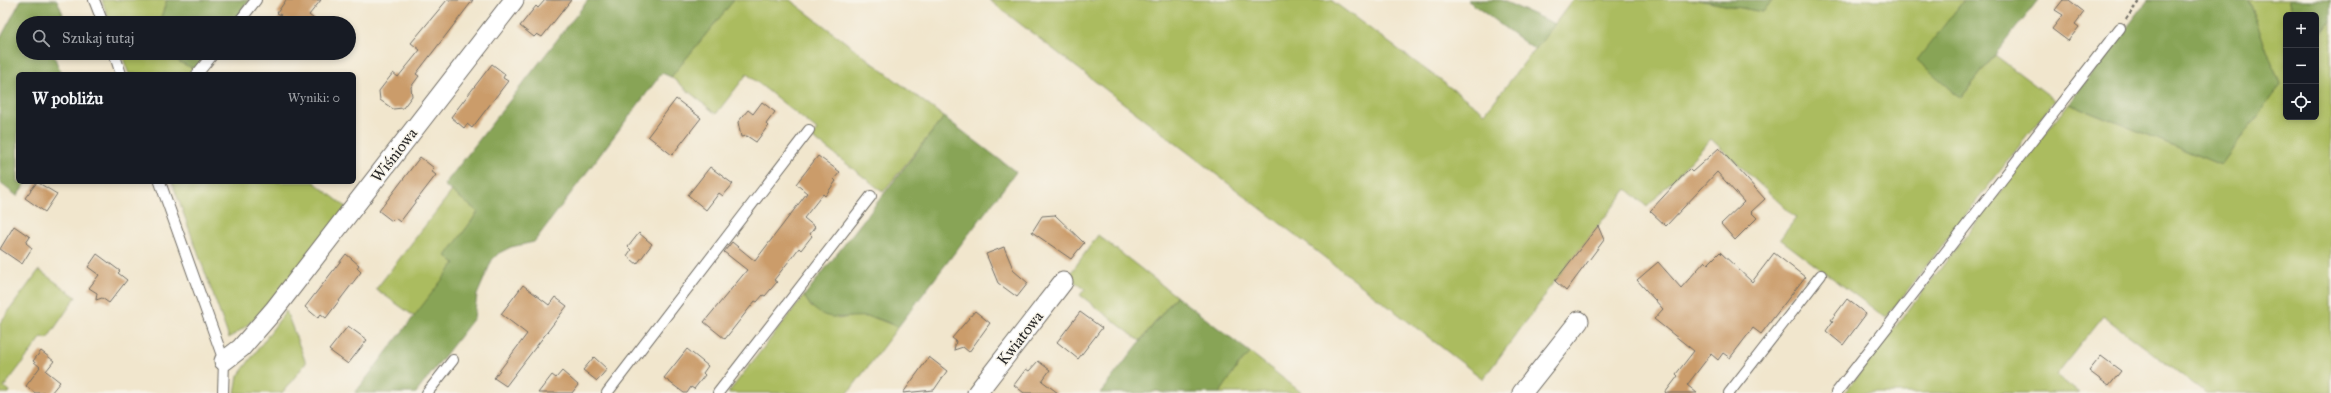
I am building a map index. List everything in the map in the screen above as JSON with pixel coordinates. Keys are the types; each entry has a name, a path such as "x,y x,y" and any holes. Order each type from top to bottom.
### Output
{"street":[{"name":"Wiśniowa","path":"224,361 242,348 274,310 514,0"},
{"name":"Kwiatowa","path":"977,393 1063,282"},
{"path":"1522,393 1579,321"}],"lane":[{"path":"94,0 100,16"},
{"path":"243,16 256,0"},
{"path":"1836,393 2120,28"},
{"path":"116,60 120,72"},
{"path":"199,72 208,60"},
{"path":"607,393 809,130"},
{"path":"161,184 224,361 223,393"},
{"path":"718,393 871,196"},
{"path":"1729,393 1821,275"},
{"path":"427,393 453,360"}],"path":[{"path":"2120,28 2140,0"}],"green space":[{"path":"21,0 57,0 63,14 61,16 16,16 16,60 56,60 60,72 16,72 16,184 26,184 17,196 0,183 0,39"},
{"path":"102,0 167,0 161,16 108,16"},
{"path":"167,0 250,0 237,16 161,16"},
{"path":"588,0 734,0 671,77 662,73 534,242 511,247 499,253 492,260 477,295 474,318 416,393 355,393 455,263 446,256 478,212 444,185"},
{"path":"734,0 790,0 944,117 883,192 812,137 817,130 747,74 716,114 671,77"},
{"path":"989,0 1331,0 1485,113 1573,0 1698,0 1763,12 1772,0 1964,0 1918,60 1961,98 1995,55 2055,100 1886,318 1780,239 1796,218 1711,139 1647,207 1627,189 1546,292 1545,296 1483,379"},
{"path":"1467,0 1501,0 1555,24 1535,50"},
{"path":"1698,0 1772,0 1763,12"},
{"path":"1964,0 2038,0 1961,98 1917,60"},
{"path":"2148,0 2248,0 2280,85 2221,165 2069,103"},
{"path":"2248,0 2289,0 2293,12 2283,12 2283,120 2319,120 2319,35 2331,20 2331,393 2206,393 2103,316 2056,375 2079,393 1844,393 2069,103 2221,165 2280,85"},
{"path":"2289,0 2331,0 2331,20 2319,35 2319,12 2293,12"},
{"path":"124,60 177,60 195,69 193,72 128,72"},
{"path":"177,60 202,60 195,69"},
{"path":"944,117 1016,172 898,327 869,317 832,317 818,312 804,296"},
{"path":"173,184 317,184 346,207 307,260 277,296 246,326 229,338"},
{"path":"452,191 478,212 447,256 455,263 415,317 376,289"},
{"path":"1098,235 1176,296 1140,341 1080,295 1085,289 1068,277"},
{"path":"39,270 76,297 47,339 42,337 4,387 10,391 9,393 0,393 0,323"},
{"path":"804,296 811,307 839,319 854,316 872,317 898,327 848,393 728,393"},
{"path":"1176,296 1251,353 1239,364 1220,393 1164,393 1157,391 1150,393 1100,393"},
{"path":"286,311 306,363 282,393 235,393 238,376"},
{"path":"1251,353 1302,393 1220,393 1239,364"}],"building":[{"path":"286,0 321,0 309,15 310,16 280,16 281,15 277,13"},
{"path":"447,0 473,0 416,74 419,76 411,87 412,96 403,108 393,109 380,100 379,91 393,73 398,77 420,50 411,43"},
{"path":"545,0 571,0 542,37 537,34 534,37 520,26 536,6 538,8"},
{"path":"2063,0 2069,0 2084,12 2075,24 2079,27 2068,41 2052,29 2063,15 2055,10"},
{"path":"492,64 505,74 503,78 508,81 472,128 467,124 464,128 451,117"},
{"path":"676,99 701,118 672,155 648,136"},
{"path":"762,102 775,112 766,124 768,126 756,142 747,136 741,137 738,122 748,110 753,114"},
{"path":"1719,148 1765,199 1751,212 1757,218 1735,240 1721,224 1744,202 1717,172 1666,226 1650,211 1689,169 1692,172"},
{"path":"818,156 840,172 834,179 836,181 825,196 823,194 804,218 815,227 810,234 812,236 801,250 799,248 774,280 777,282 765,296 763,295 757,302 755,301 725,339 704,322 747,270 724,252 732,242 755,261 807,193 796,184"},
{"path":"420,157 434,168 431,171 436,175 400,222 395,218 392,221 379,211"},
{"path":"710,167 733,184 723,196 719,193 706,210 688,195"},
{"path":"36,184 40,184 57,194 45,212 25,198"},
{"path":"1055,215 1084,243 1071,259 1032,232 1042,216"},
{"path":"14,226 30,237 26,243 32,248 22,264 0,249"},
{"path":"1598,226 1604,240 1566,291 1555,281"},
{"path":"639,233 652,244 637,264 627,256 631,250 628,247"},
{"path":"1004,247 1014,271 1028,283 1017,297 998,283 986,254"},
{"path":"1720,252 1752,282 1774,253 1805,277 1761,334 1753,328 1730,358 1723,353 1718,360 1711,354 1687,385 1697,393 1665,393 1678,376 1676,374 1694,351 1654,319 1663,309 1637,280 1658,262 1681,288 1705,261 1708,264"},
{"path":"97,254 120,271 118,273 127,280 109,303 102,298 96,300 97,293 89,288 99,275 88,267"},
{"path":"346,254 359,265 357,268 361,272 326,318 321,314 318,318 305,307"},
{"path":"523,285 549,305 555,297 567,306 506,386 494,378 527,334 501,314"},
{"path":"1847,299 1866,314 1843,345 1826,331 1833,321 1831,320"},
{"path":"975,311 990,323 969,352 963,347 954,350 956,341 952,338"},
{"path":"1080,312 1102,328 1078,359 1057,342"},
{"path":"348,326 367,340 348,364 329,350"},
{"path":"687,349 708,366 703,373 705,375 694,389 691,387 687,393 684,393 664,378"},
{"path":"41,351 54,361 46,371 60,382 51,393 35,393 26,386 40,367 33,361"},
{"path":"2101,356 2121,371 2109,386 2089,371"},
{"path":"594,357 607,369 597,381 583,370"},
{"path":"929,357 947,371 934,390 903,393"},
{"path":"1038,361 1050,370 1042,381 1058,393 1024,393 1014,385 1026,369 1029,371"},
{"path":"562,371 578,385 572,393 538,393 552,375 556,378"}]}
